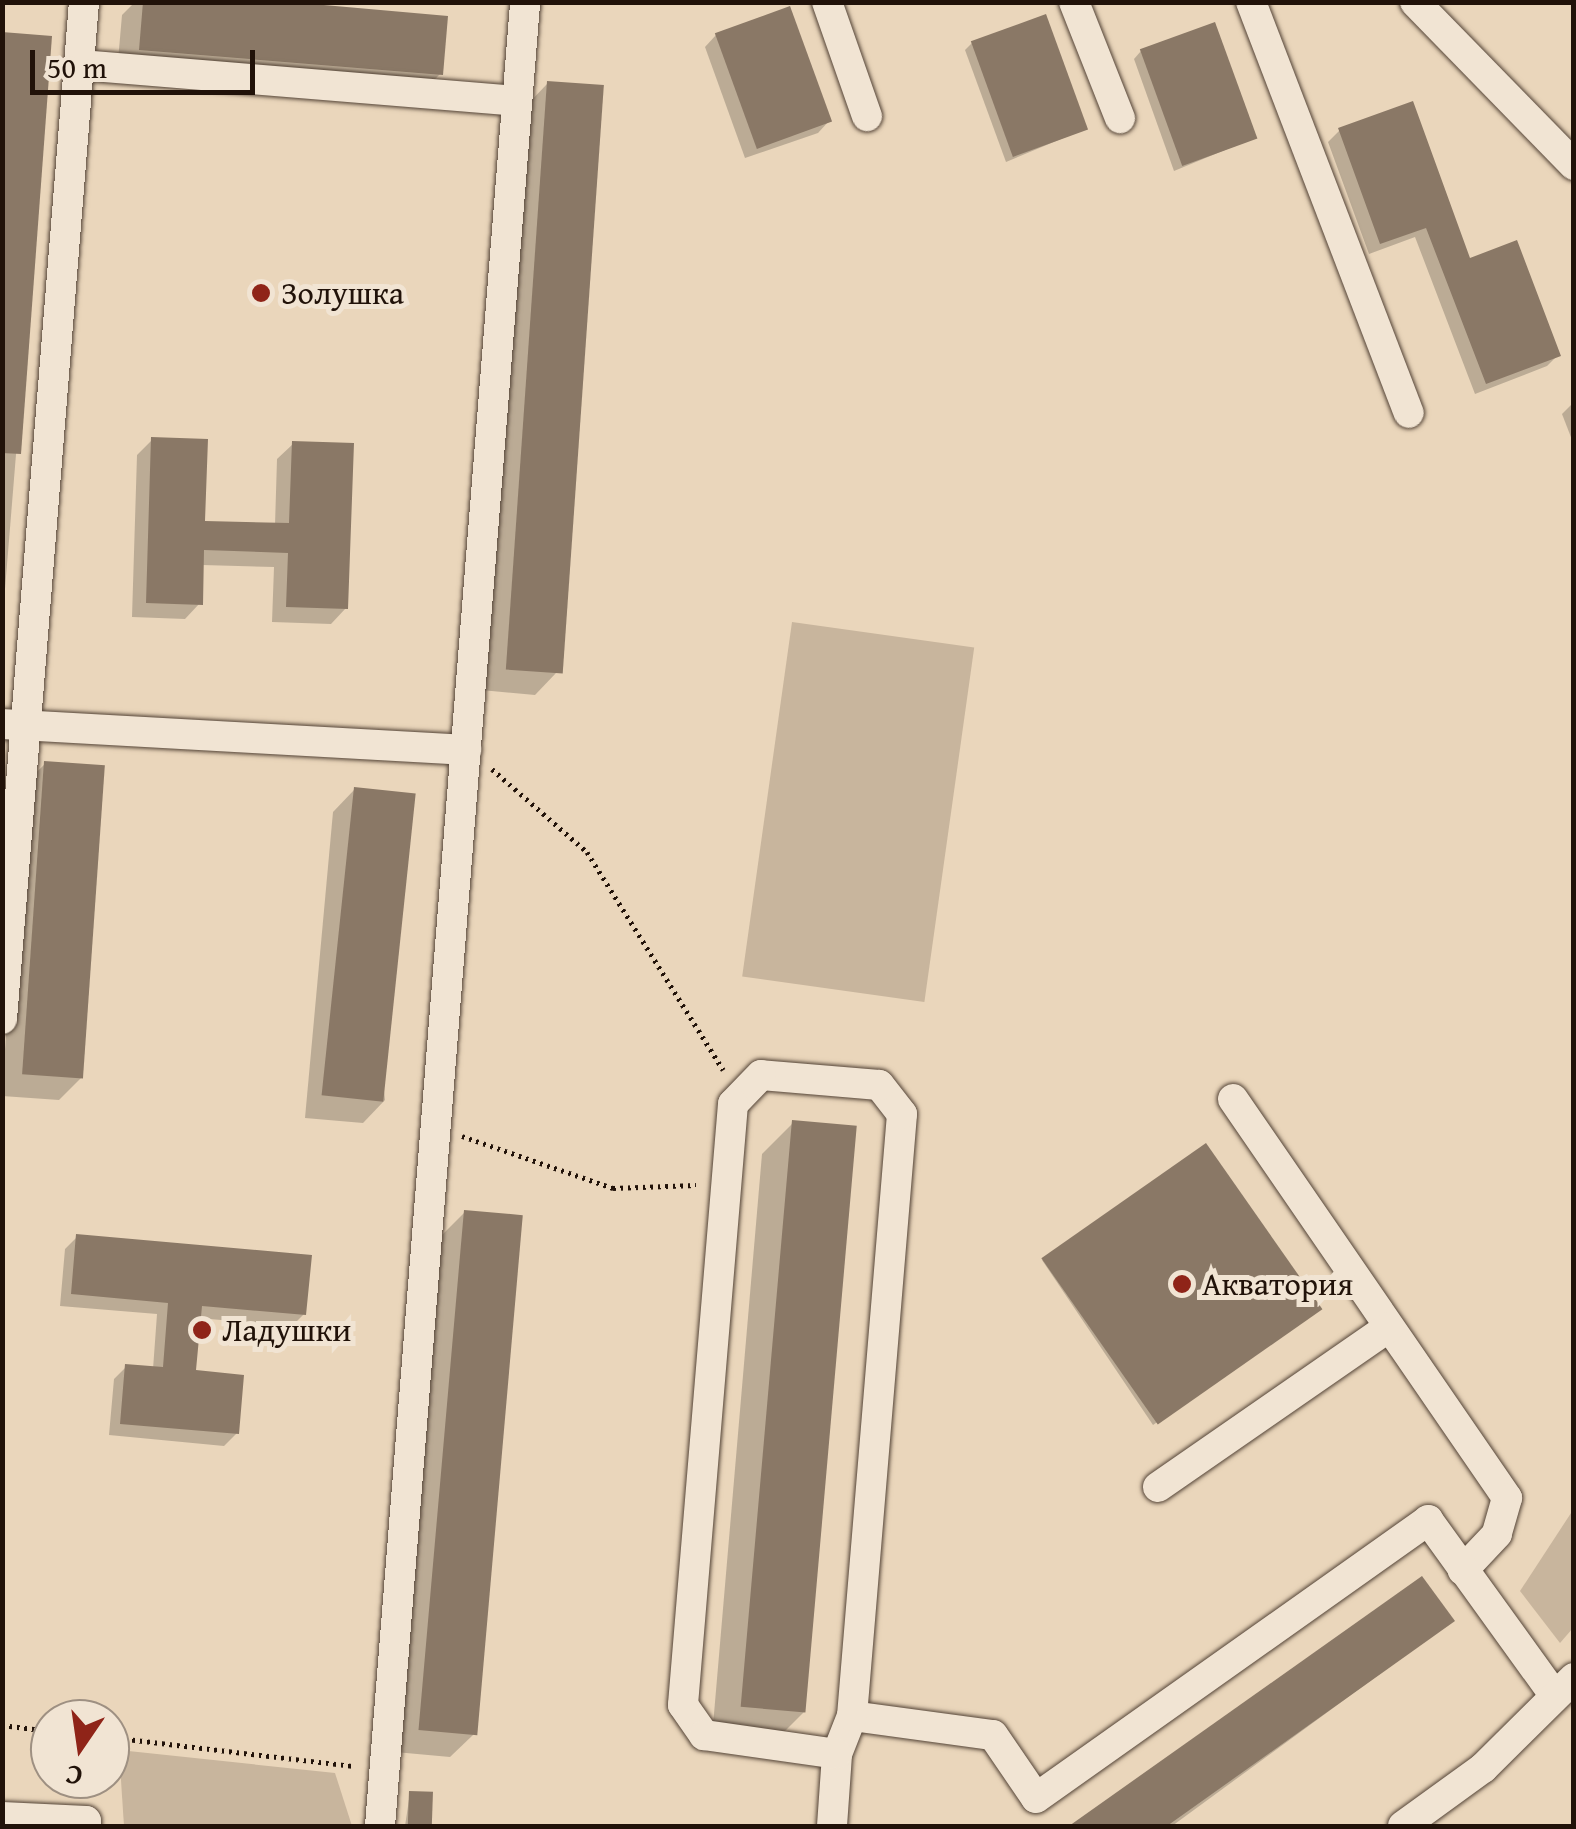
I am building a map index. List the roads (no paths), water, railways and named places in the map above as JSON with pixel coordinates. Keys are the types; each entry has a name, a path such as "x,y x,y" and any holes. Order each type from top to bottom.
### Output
{"street":[{"path":"2,1019 14,724 84,2"},
{"path":"380,1826 525,2"},
{"path":"827,2 867,116"},
{"path":"1074,2 1120,118"},
{"path":"1251,2 1409,413"},
{"path":"1418,4 1574,165"},
{"path":"80,64 517,101"},
{"path":"14,724 466,750"},
{"path":"832,1826 837,1754 852,1716 902,1114 879,1085 761,1075 733,1104 683,1705 704,1734 837,1754"},
{"path":"1233,1099 1506,1498 1497,1534 1464,1570"},
{"path":"1158,1486 1389,1326"},
{"path":"852,1716 993,1735 1036,1798 1428,1520 1464,1570 1564,1687 1484,1768 1403,1826"},
{"path":"2,1816 86,1821 86,1826"}],"place":[{"name":"Золушка","path":"261,293"},
{"name":"Акватория","path":"1182,1284"},
{"name":"Ладушки","path":"202,1330"}]}
